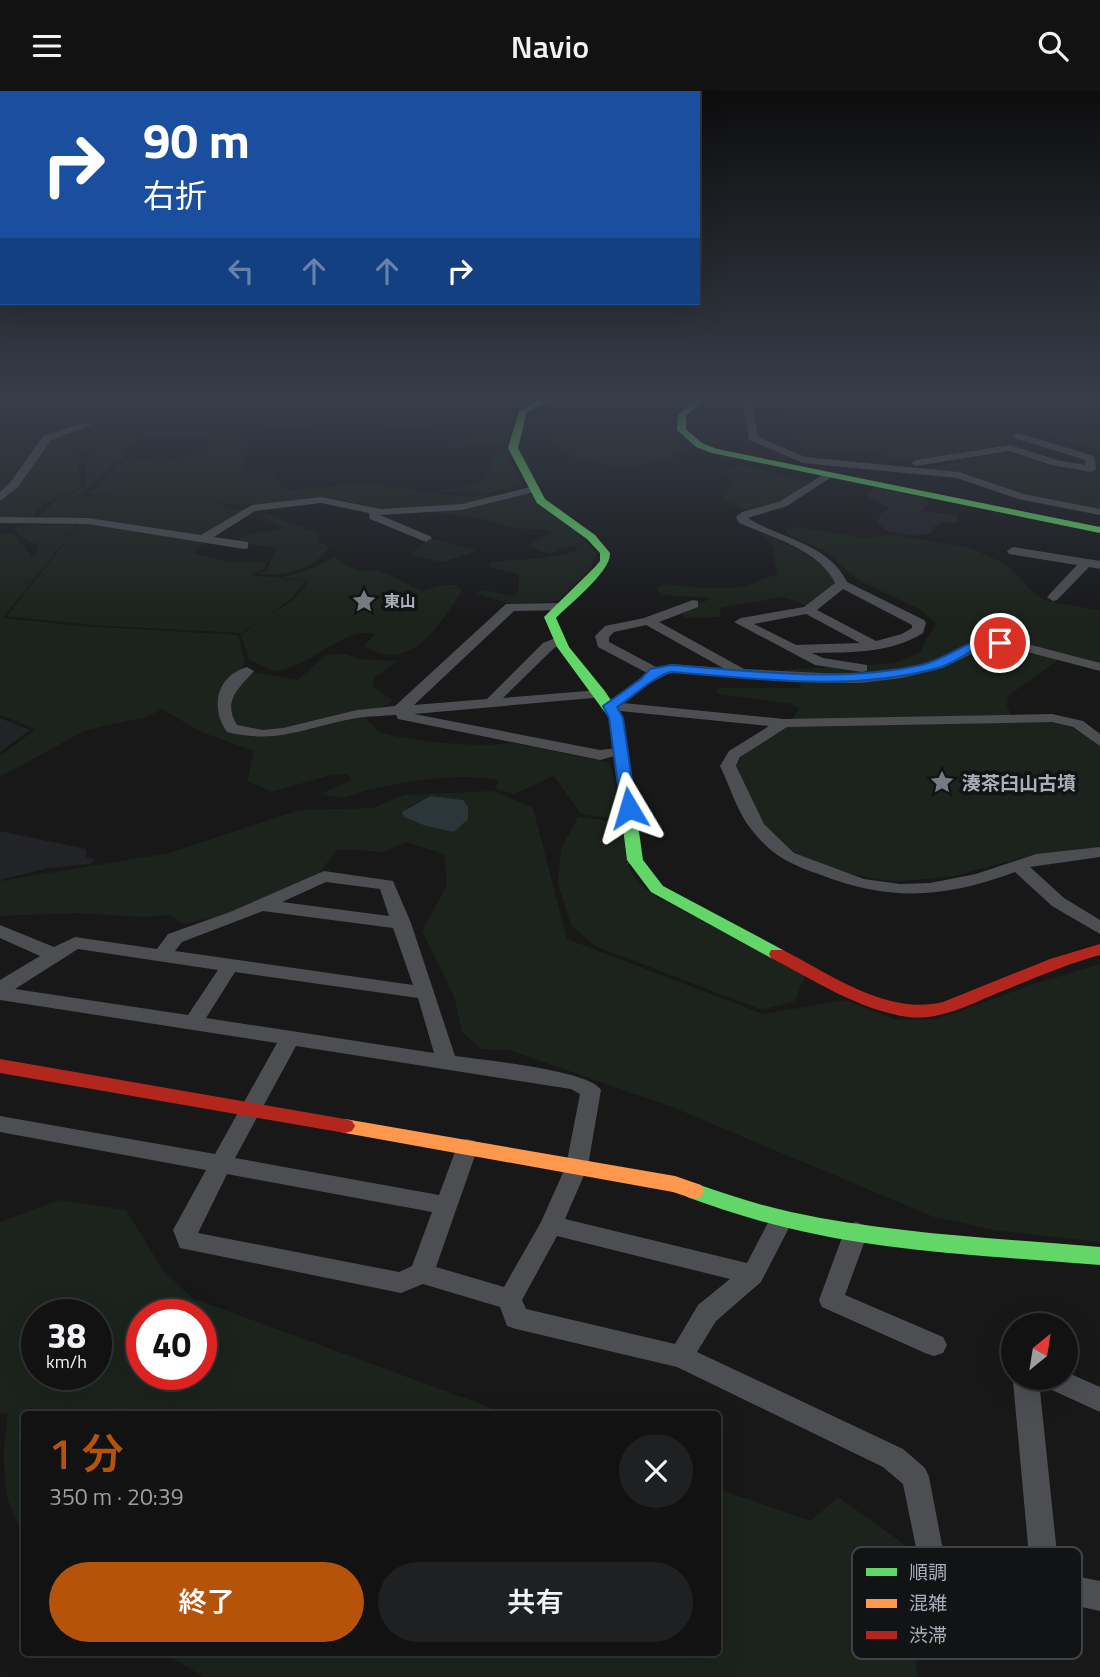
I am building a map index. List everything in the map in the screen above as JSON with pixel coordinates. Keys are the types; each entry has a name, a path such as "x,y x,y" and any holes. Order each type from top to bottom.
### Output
{"street":[{"path":"0,498 22,473"},
{"path":"526,473 541,501 591,537 605,554 605,561 599,569 550,617 552,630 558,641 616,718 635,860 648,879 681,904 858,995 904,1009 938,1008 1076,955 1100,949"},
{"path":"813,473 1100,530"},
{"path":"936,473 959,475 1022,497 1100,512"},
{"path":"828,476 783,504 742,517 743,521 808,551 840,575 842,584"},
{"path":"204,538 252,508 332,501 375,511 462,507 534,489"},
{"path":"375,511 374,517 426,538"},
{"path":"0,520 88,521 244,545"},
{"path":"1013,551 1094,564"},
{"path":"1053,597 1094,564"},
{"path":"842,584 808,610 741,622 792,649 833,666 902,674"},
{"path":"792,649 874,645 908,639 918,630 919,623 842,584"},
{"path":"655,672 603,644 602,636 610,629 648,621 693,604"},
{"path":"399,711 511,607 559,607"},
{"path":"808,610 874,645"},
{"path":"648,621 743,673"},
{"path":"492,703 548,646 558,641"},
{"path":"605,700 646,682 655,672 671,668 860,679 902,674 938,664 985,642 1016,645 1100,667"},
{"path":"247,671 232,680 226,689 223,712 227,722 239,731 283,732 357,714 492,703 605,700 784,723 1052,718 1078,724 1100,741"},
{"path":"399,711 404,717 600,755 621,750"},
{"path":"784,723 734,754 728,766 757,826 788,857 862,884 900,889 930,888 980,879 1037,859 1100,852"},
{"path":"1018,866 1058,902 1100,927"},
{"path":"162,955 175,938 236,916 324,876 387,885 426,993 447,1062"},
{"path":"258,904 401,923"},
{"path":"0,931 55,955"},
{"path":"0,991 75,943 426,993"},
{"path":"193,1023 230,965"},
{"path":"0,991 575,1081 591,1090 577,1165 551,1225 510,1299 516,1318 681,1357 893,1458 915,1477 928,1547"},
{"path":"290,1038 185,1230 188,1241 401,1283 422,1273 510,1299"},
{"path":"0,1066 675,1184 725,1204 781,1220 856,1232 1100,1256"},
{"path":"0,1124 446,1205"},
{"path":"422,1273 467,1147"},
{"path":"681,1357 707,1313 753,1275 781,1220"},
{"path":"551,1225 753,1275"},
{"path":"856,1232 831,1300 934,1345"},
{"path":"1027,1390 1042,1547"},
{"path":"1078,1390 1100,1400"},
{"path":"1082,1592 1100,1596"}],"shaded area":[{"path":"0,473 79,473 81,486 43,504 31,518 0,517"},
{"path":"86,473 103,473 78,496 124,496 86,495 110,473 270,473 284,491 363,483 467,497 507,494 462,504 386,509 330,498 255,505 215,503 226,506 224,509 244,510 236,515 224,512 234,516 193,553 226,562 267,562 264,569 252,575 306,581 292,598 269,615 295,599 309,581 282,577 316,567 334,557 356,570 380,571 422,591 441,585 457,585 462,591 433,631 410,650 396,654 381,653 364,646 375,634 363,633 350,636 287,669 274,670 249,660 241,635 262,619 241,633 91,625 7,616 83,519 37,518 58,498 87,486"},
{"path":"488,473 517,473 523,484 485,494 439,492 474,485"},
{"path":"726,473 774,473 811,482 779,502 757,509 735,506 724,498 724,490 732,484"},
{"path":"960,473 1100,474 1100,510 1031,496"},
{"path":"875,487 925,498 929,504 921,511 957,515 957,523 943,522 934,527 931,533 914,536 887,531 878,524 880,514 890,509 865,495"},
{"path":"524,493 529,494 578,533 597,554 590,569 558,601 510,604 476,593 485,590 512,596 518,591 519,574 489,567 491,562 555,556 576,551 577,547 564,548 550,554 529,547 532,542 553,533 552,530 513,528 481,519 426,511 468,509"},
{"path":"268,514 320,534 318,541 330,546 316,561 298,570 258,574 267,569 277,548 240,543 240,538 283,527 258,515"},
{"path":"73,524 76,527 3,618 80,626 238,635 245,662 241,670 298,680 326,655 345,654 359,659 398,661 374,678 373,686 393,701 365,716 378,731 408,739 446,743 513,743 610,763 622,820 581,814 554,776 514,794 496,789 498,780 467,777 400,784 346,797 321,794 351,780 347,774 330,775 272,792 247,781 254,751 201,732 162,709 146,717 86,730 0,777 0,756 36,729 0,715 0,534 13,534 32,556 37,555 38,545 22,538 15,528"},
{"path":"795,527 865,538 893,535 970,548 1006,564 1034,593 1046,601 1100,610 1100,665 1066,654 1008,696 1007,706 1014,721 1060,724 1070,727 1100,746 1100,847 1033,855 954,876 896,882 846,873 796,854 762,822 736,768 747,752 784,727 799,709 791,704 717,694 716,690 799,688 804,675 780,670 895,663 920,652 936,623 918,608 859,581 825,551 788,535 787,530"},
{"path":"760,532 800,550 836,576 835,585 807,605 782,597 720,608 721,617 683,618 683,613 711,598 665,595 656,590 662,584 706,588 742,587 777,574 772,545"},
{"path":"430,538 477,551 442,562 410,555"},
{"path":"0,718 30,730 0,752"},
{"path":"493,791 533,808 567,939 763,1014 845,1000 896,1020 938,1019 1034,984 1100,964 1100,1242 999,1231 934,1217 672,1107 509,1050 481,1049 462,1032 454,996 422,931 447,885 444,854 406,842 383,852 338,849 318,874 222,916 183,924 170,915 142,917 78,913 0,916 0,881 169,853 300,810 373,808 404,795","holes":["429,796 463,801 468,819 454,832 426,826 406,808"]},
{"path":"430,796 463,800 468,807 468,819 454,832 426,826 404,817 402,812"},
{"path":"578,817 622,822 629,866 632,874 646,889 658,898 805,975 795,1001 762,1010 595,946 571,925 558,884 561,849"},
{"path":"0,831 86,849 86,857 96,860 89,864 49,868 0,880"},
{"path":"59,1200 126,1210 162,1269 195,1299 126,1299 126,1390 217,1390 217,1307 500,1411 21,1411 21,1526 11,1507 5,1477 8,1414 0,1413 0,1222"},
{"path":"721,1490 811,1521 838,1497 908,1547 852,1547 852,1659 916,1659 917,1677 204,1677 172,1658 721,1656"}],"traffic: fast":[{"path":"526,473 541,501 591,537 605,553 605,561 599,569 550,617 571,660 616,718 635,860 657,889 777,954"},
{"path":"822,473 1100,530"},
{"path":"694,1191 741,1208 842,1230 946,1243 1100,1256"}],"traffic: slow":[{"path":"345,1126 675,1184 694,1191"}],"traffic: jam":[{"path":"777,954 871,1000 910,1011 927,1011 949,1006 1056,963 1100,949"},
{"path":"0,1066 345,1126"}],"place":[{"name":"東山","path":"364,601"},
{"name":"湊茶臼山古墳","path":"942,782"}],"route":[{"path":"629,808 616,718 610,706 646,682 655,672 671,668 801,678 860,679 902,674 938,664 975,645 985,642 1000,643"}]}
